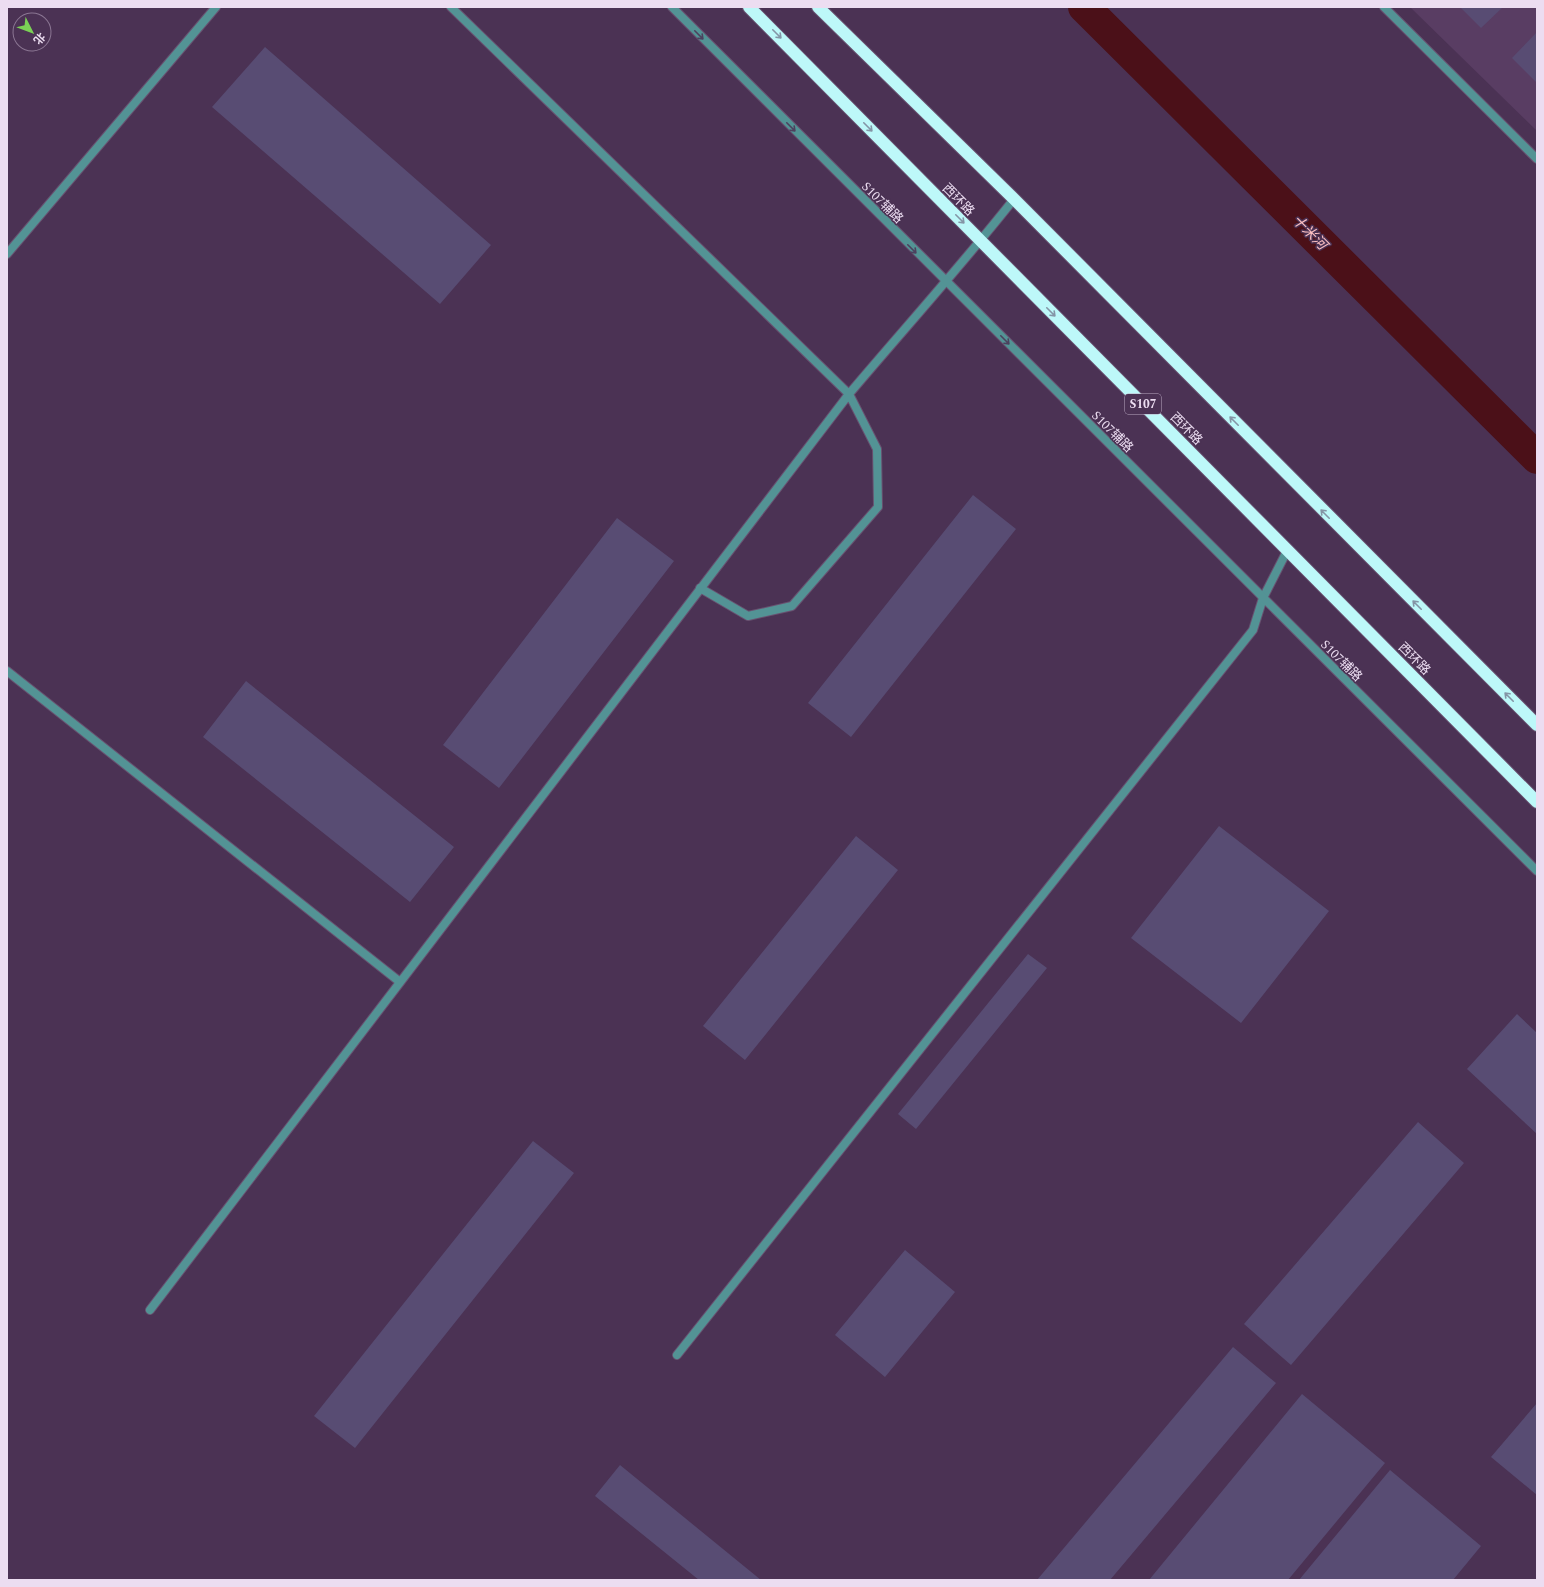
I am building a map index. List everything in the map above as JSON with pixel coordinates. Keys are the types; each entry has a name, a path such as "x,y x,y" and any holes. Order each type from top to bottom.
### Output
{"highway":[{"name":"西环路","path":"749,7 1288,549 1537,802"},
{"path":"818,7 1014,200 1537,725"}],"street":[{"path":"7,254 216,7"},
{"path":"451,7 849,394 877,449 878,507 792,606 748,616 700,588"},
{"name":"S107辅路","path":"672,7 1537,871"},
{"path":"1384,7 1537,159"},
{"path":"150,1310 849,394 981,241 1014,200"},
{"path":"676,1355 1253,630 1263,598 1288,549"},
{"path":"7,671 400,982"}],"shaded area":[{"path":"1410,7 1537,7 1537,131"}],"building":[{"path":"1460,7 1503,7 1481,28"},
{"path":"1537,32 1537,83 1512,58"},
{"path":"265,47 491,245 440,304 212,107"},
{"path":"973,495 1016,529 851,737 808,703"},
{"path":"617,518 674,561 499,788 443,745"},
{"path":"246,681 454,847 410,902 203,737"},
{"path":"1219,826 1329,911 1241,1023 1131,938"},
{"path":"856,836 898,870 745,1060 703,1026"},
{"path":"1028,954 1047,968 916,1129 898,1114"},
{"path":"1517,1014 1537,1033 1537,1134 1467,1069"},
{"path":"1418,1122 1464,1163 1291,1365 1244,1324"},
{"path":"533,1141 574,1173 355,1448 314,1416"},
{"path":"905,1250 955,1292 885,1377 835,1335"},
{"path":"1233,1347 1276,1383 1110,1580 1037,1580"},
{"path":"1302,1394 1385,1463 1288,1580 1149,1580"},
{"path":"1537,1403 1537,1495 1491,1457"},
{"path":"620,1465 761,1580 699,1580 595,1496"},
{"path":"1390,1470 1481,1546 1453,1580 1299,1580"}],"waterway":[{"name":"十米河","path":"1084,7 1537,458"}]}
